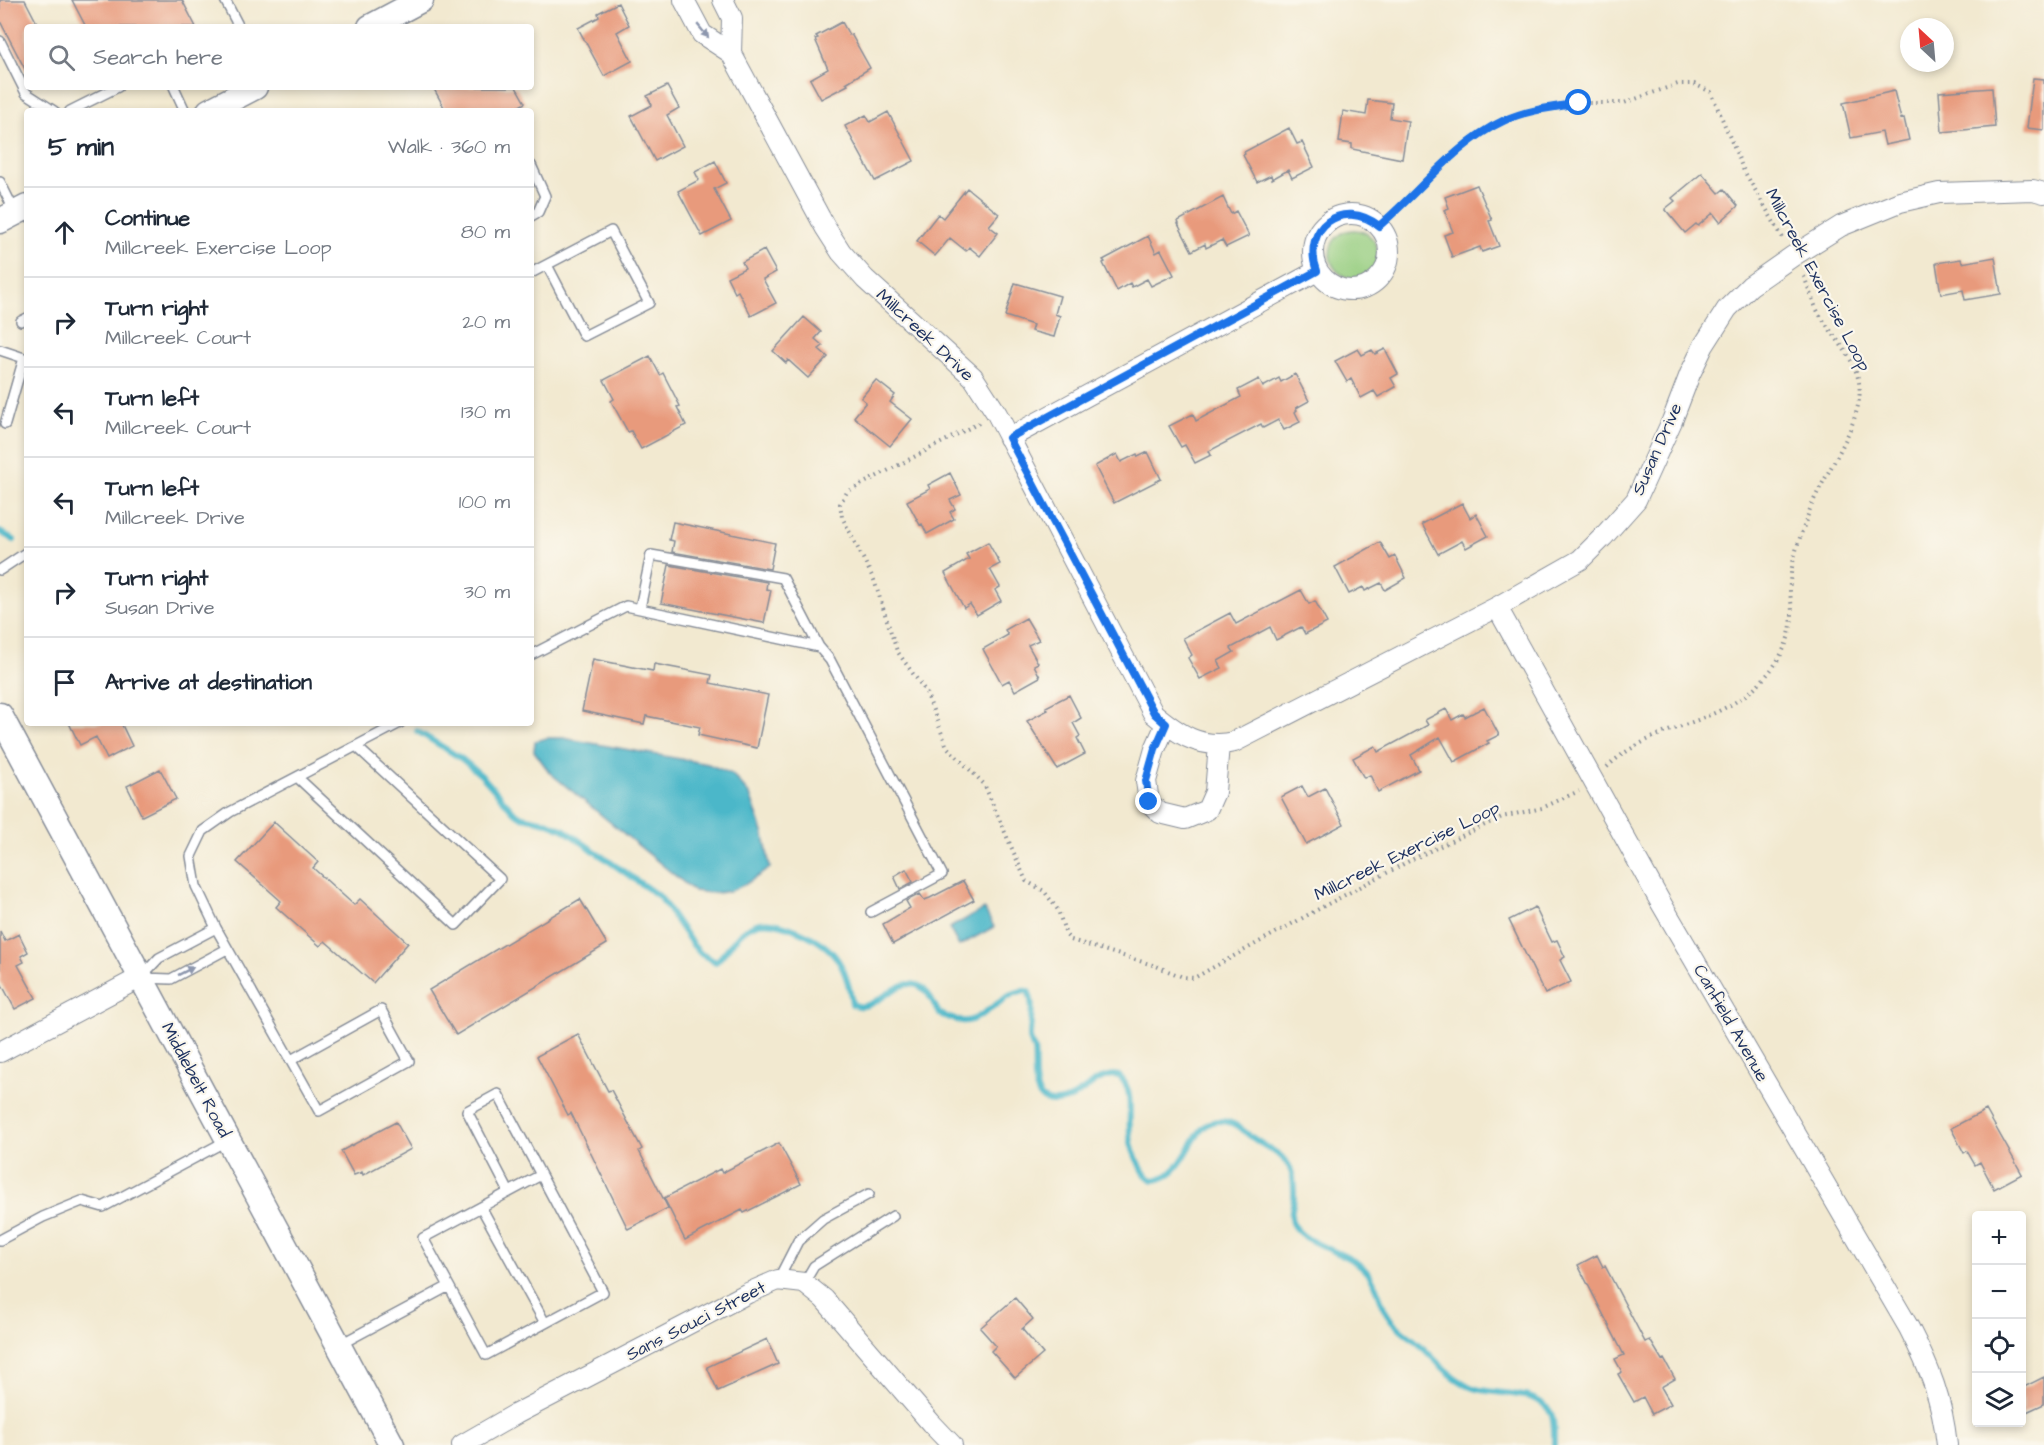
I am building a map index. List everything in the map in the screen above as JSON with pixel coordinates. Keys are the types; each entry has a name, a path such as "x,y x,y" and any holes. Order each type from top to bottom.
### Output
{"street":[{"path":"376,24 421,0"},
{"name":"Millcreek Drive","path":"684,0 702,34 731,53 825,227 841,252 865,279 972,377 997,414 1154,713 1173,730 1191,739 1220,745"},
{"path":"723,0 732,18 731,53"},
{"path":"215,108 249,90"},
{"name":"Susan Drive","path":"1220,745 1234,742 1497,607 1580,560 1636,500 1672,421 1690,374 1727,309 1750,286 1793,256 1841,226 1900,202 1939,193 2022,190 2044,193"},
{"path":"1345,214 1357,214 1369,218 1379,226 1386,236 1389,259 1378,279 1369,286 1357,290 1334,287 1324,280 1317,271 1312,247 1316,235 1328,222 1345,214"},
{"path":"1009,438 1317,271"},
{"name":"Canfield Avenue","path":"1497,607 1661,903 1909,1328 1928,1366 1939,1395 1947,1445"},
{"name":"Middlebelt Road","path":"0,715 392,1445"},
{"path":"1166,724 1155,749 1146,781 1149,802 1160,813 1185,819 1207,810 1215,792 1220,745"},
{"path":"0,1052 141,978"},
{"name":"Sans Souci Street","path":"462,1445 516,1413 748,1293 778,1280 804,1283"},
{"path":"804,1283 824,1299 952,1445"}],"lane":[{"path":"225,0 237,24"},
{"path":"0,41 24,89"},
{"path":"24,90 49,108"},
{"path":"76,108 112,90"},
{"path":"175,90 184,108"},
{"path":"534,172 545,196 538,212 534,214"},
{"path":"0,182 19,213"},
{"path":"534,272 610,231 649,303 584,336 547,265"},
{"path":"0,350 24,358 5,424"},
{"path":"0,570 24,554"},
{"path":"640,608 651,555 783,578 819,647 830,660 942,874 871,912"},
{"path":"534,653 626,606 819,647"},
{"path":"291,1060 381,1010 409,1061 319,1111 227,950 196,886 191,856 203,831 230,812 394,726"},
{"path":"297,777 456,925 500,879 356,746"},
{"path":"141,978 159,958 216,928"},
{"path":"141,978 171,979 227,950"},
{"path":"509,1192 466,1111 498,1094 541,1175 603,1292 486,1355 423,1238 541,1175"},
{"path":"0,1240 43,1217 82,1201 104,1207 228,1140"},
{"path":"778,1280 798,1241 823,1220 869,1194"},
{"path":"481,1207 545,1323"},
{"path":"804,1283 814,1266 893,1216"},
{"path":"339,1345 449,1286"}],"path":[{"name":"Millcreek Exercise Loop","path":"997,414 847,492 840,504 842,517 874,580 897,651 926,692 947,747 984,784 1026,881 1044,891 1058,910 1066,935 1071,940 1156,966 1183,977 1194,978 1326,904 1415,858 1502,817 1542,808 1579,791 1620,754 1638,743 1712,713 1746,694 1771,671 1786,647 1792,615 1790,582 1799,540 1812,504 1847,436 1859,399 1858,377 1818,311 1793,256 1743,169 1711,92 1694,84 1678,84 1624,103 1568,104 1544,108 1503,120 1474,137 1379,226"}],"green space":[{"path":"1354,230 1371,237 1378,254 1371,271 1354,278 1337,271 1330,254 1337,237"}],"water":[{"path":"563,738 708,764 732,774 750,795 764,835 770,868 743,886 726,892 694,891 550,773 534,751 535,741"},
{"path":"984,909 994,927 959,946 949,928"}],"building":[{"path":"0,0 25,0 37,24 24,24 24,67 0,21"},
{"path":"72,0 182,0 194,24 84,24"},
{"path":"618,3 629,25 617,32 632,61 604,76 578,28 599,17 598,13"},
{"path":"842,22 870,68 846,83 848,85 821,99 810,79 828,69 815,39 818,38 816,36"},
{"path":"2033,78 2044,79 2044,130 2027,128"},
{"path":"667,86 679,108 667,115 683,146 655,161 631,116 652,105 647,96"},
{"path":"1992,88 1995,127 1942,132 1939,92"},
{"path":"435,90 518,90 525,103 516,108 444,108"},
{"path":"1894,91 1909,140 1885,145 1882,132 1851,138 1843,103"},
{"path":"1368,100 1392,103 1390,118 1408,121 1402,159 1352,149 1352,144 1339,142 1343,111 1366,115"},
{"path":"888,112 914,161 875,181 845,126 866,115 870,122"},
{"path":"1289,128 1297,144 1302,142 1314,167 1292,178 1288,170 1272,179 1271,175 1257,182 1243,155 1244,152"},
{"path":"715,161 726,183 714,189 731,221 702,236 678,191 699,180 695,172"},
{"path":"1702,173 1719,193 1724,189 1738,206 1720,222 1713,213 1698,226 1696,224 1685,233 1665,209 1675,201 1672,198"},
{"path":"1477,185 1492,220 1489,221 1499,246 1482,252 1480,247 1452,257 1444,235 1453,232 1444,210 1449,208 1445,197"},
{"path":"967,188 999,214 989,226 998,233 980,256 969,247 966,251 950,238 935,256 917,241 938,214 943,218"},
{"path":"1223,197 1231,214 1236,211 1249,236 1226,247 1222,240 1206,248 1205,244 1192,251 1178,221"},
{"path":"1148,236 1156,253 1161,250 1174,275 1151,286 1147,279 1132,287 1130,283 1117,291 1103,260"},
{"path":"764,250 776,272 763,279 776,303 751,316 738,291 735,293 727,277 745,268 742,262"},
{"path":"1995,257 2001,294 1965,300 1963,290 1941,294 1936,263 1961,259 1962,263"},
{"path":"1015,283 1060,296 1055,314 1060,316 1054,337 1031,331 1033,325 1005,316"},
{"path":"804,317 821,332 815,339 823,346 819,349 828,357 808,378 788,360 786,363 773,351"},
{"path":"1358,349 1362,355 1372,350 1375,354 1385,349 1398,374 1391,378 1396,387 1378,397 1374,391 1361,398 1351,379 1347,382 1335,361"},
{"path":"650,356 660,375 663,373 680,406 677,407 686,425 641,449 631,431 628,432 611,401 614,399 604,380"},
{"path":"1295,374 1309,401 1296,408 1295,412 1300,422 1284,430 1278,420 1263,428 1261,424 1209,451 1211,455 1195,463 1185,445 1181,447 1169,426 1193,414 1196,421 1241,397 1238,390 1259,379 1263,387 1279,378 1281,382"},
{"path":"876,380 895,395 890,402 912,419 890,446 854,417 866,402 861,398"},
{"path":"1148,452 1161,479 1114,503 1095,466 1117,454 1121,462 1137,454 1138,457"},
{"path":"950,473 961,495 950,500 955,509 950,512 954,519 927,534 907,501 930,489 928,485"},
{"path":"1462,503 1470,518 1476,514 1488,536 1466,548 1462,541 1438,554 1422,524"},
{"path":"673,522 775,543 770,569 672,552 674,541 669,540"},
{"path":"988,542 1000,564 990,569 1000,587 995,590 1001,601 977,615 970,604 964,608 945,573 969,559 966,554"},
{"path":"1380,542 1390,559 1395,556 1406,578 1385,590 1381,583 1365,591 1363,587 1349,594 1335,567"},
{"path":"669,565 767,582 766,589 771,590 764,623 661,603"},
{"path":"1301,590 1309,604 1315,601 1327,623 1305,634 1301,627 1276,640 1270,627 1231,648 1234,652 1218,661 1222,668 1200,679 1188,658 1192,655 1183,638 1230,613 1236,624"},
{"path":"1026,618 1039,640 1028,645 1038,663 1034,665 1040,677 1015,691 1009,680 1002,684 983,649 1008,635 1005,630"},
{"path":"593,659 653,671 654,664 712,675 710,683 768,695 757,748 698,735 700,727 646,716 644,724 582,711"},
{"path":"1069,695 1081,718 1073,723 1080,736 1077,738 1085,754 1057,769 1027,721 1048,710 1046,707"},
{"path":"1484,707 1499,735 1454,762 1440,737 1411,755 1419,770 1378,792 1370,775 1364,778 1353,758 1375,746 1378,752 1428,725 1425,720 1446,709 1452,720 1463,714 1465,717"},
{"path":"70,726 122,726 132,746 107,759 96,737 80,745"},
{"path":"160,769 176,799 142,816 127,786"},
{"path":"1302,786 1308,797 1325,788 1344,824 1306,844 1281,797"},
{"path":"274,822 318,862 313,868 354,905 360,899 408,943 373,983 325,941 320,946 276,907 281,901 237,862"},
{"path":"906,869 913,882 900,889 894,876"},
{"path":"963,881 974,900 893,944 883,924 910,908 906,901 920,894 924,900 930,898"},
{"path":"580,899 607,944 456,1035 429,990"},
{"path":"1535,907 1552,942 1557,940 1565,957 1560,960 1571,982 1545,994 1509,920"},
{"path":"0,931 5,941 19,934 28,952 21,956 24,962 18,965 36,998 15,1009 0,981"},
{"path":"578,1034 642,1149 639,1151 668,1208 628,1229 571,1113 568,1115 537,1056"},
{"path":"1986,1110 2022,1174 1994,1189 1980,1162 1975,1165 1967,1151 1964,1153 1951,1128"},
{"path":"396,1122 411,1149 363,1175 362,1172 354,1175 341,1151"},
{"path":"779,1143 801,1184 744,1213 742,1210 685,1240 664,1198 720,1169 722,1173"},
{"path":"1597,1255 1645,1342 1650,1340 1675,1379 1661,1387 1671,1404 1652,1414 1643,1397 1634,1402 1618,1374 1622,1372 1615,1359 1624,1355 1578,1265"},
{"path":"1015,1298 1033,1319 1022,1329 1043,1354 1015,1378 991,1351 996,1346 980,1328"},
{"path":"767,1339 778,1364 718,1391 707,1367"},
{"path":"2044,1377 2044,1404 2026,1412 2026,1386"}],"waterway":[{"path":"0,532 14,540"},
{"path":"417,731 462,759 482,776 514,812 522,817 546,822 563,829 660,897 693,945 701,954 716,962 734,940 749,927 765,923 798,931 829,949 839,961 852,1004 861,1006 870,1004 906,984 916,985 927,992 939,1014 962,1021 978,1017 1011,995 1028,991 1032,1013 1030,1040 1034,1050 1035,1080 1039,1095 1044,1100 1062,1101 1103,1078 1111,1075 1119,1076 1129,1096 1131,1144 1145,1173 1154,1180 1167,1175 1177,1167 1199,1133 1207,1125 1217,1121 1237,1126 1279,1155 1289,1165 1294,1183 1291,1220 1297,1230 1313,1242 1361,1266 1373,1280 1390,1318 1454,1376 1476,1389 1524,1396 1544,1405 1551,1413 1554,1445"}],"route":[{"path":"1149,802 1146,781 1155,749 1166,724 1154,713 1009,438 1317,271 1312,247 1323,225 1333,218 1345,214 1357,214 1369,218 1379,226 1474,137 1503,120 1544,108 1579,103"}]}
